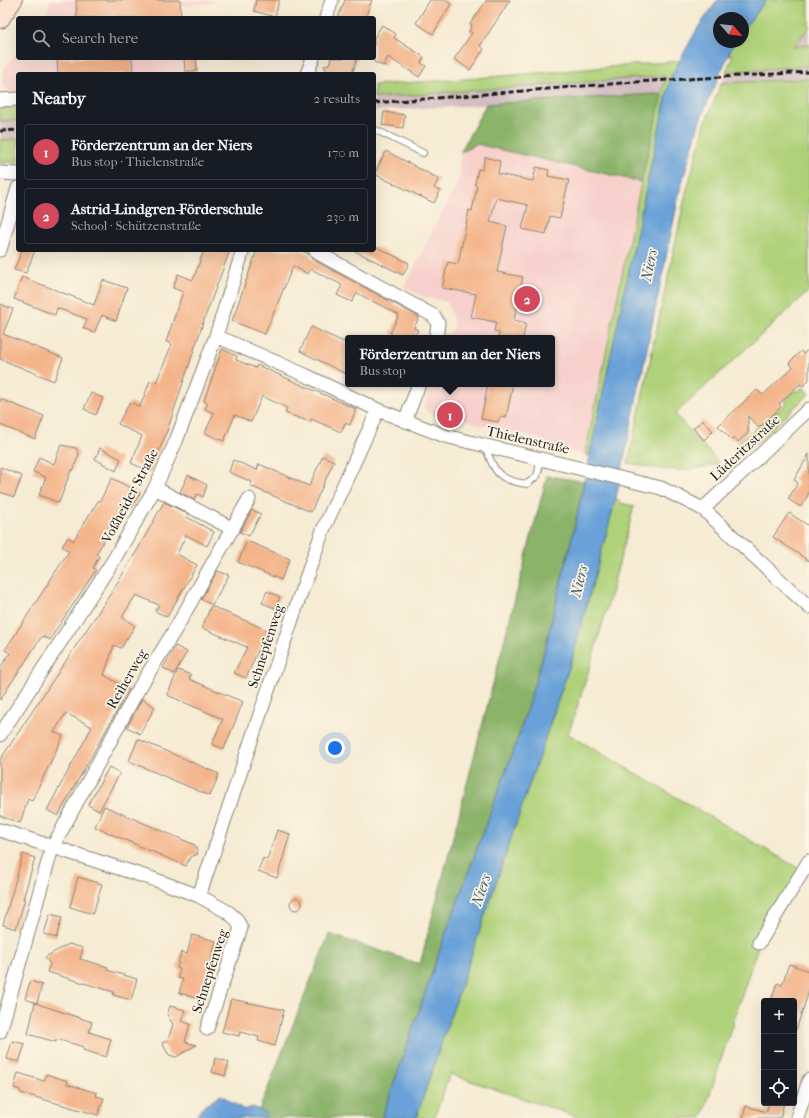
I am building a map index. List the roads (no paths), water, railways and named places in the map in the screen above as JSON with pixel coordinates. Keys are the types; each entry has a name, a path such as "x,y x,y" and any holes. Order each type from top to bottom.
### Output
{"main road":[{"path":"0,19 13,0"}],"street":[{"path":"327,16 332,0"},
{"path":"308,72 312,60"},
{"path":"0,100 16,99"},
{"path":"0,173 16,174"},
{"path":"0,250 16,195"},
{"name":"Voßheider Straße","path":"0,735 113,561 155,488 176,441 216,336 242,252"},
{"path":"316,252 430,313 438,323 436,335"},
{"name":"Thielenstraße","path":"216,336 305,375 405,422 446,436 484,446 661,488 703,509 809,607"},
{"path":"405,422 418,387"},
{"name":"Schnepfenweg","path":"198,896 323,530 378,410"},
{"name":"Lüderitzstraße","path":"703,509 809,410"},
{"path":"155,488 233,529"},
{"name":"Reiherweg","path":"52,848 135,695 176,628 249,499"},
{"name":"Schnepfenweg","path":"0,830 52,848 156,880 198,896 228,912 236,919 241,928 207,1029"},
{"path":"0,1032 52,848"},
{"path":"759,943 809,861"},
{"path":"797,1118 809,1080"}],"lane":[{"path":"376,130 424,153"},
{"path":"484,446 494,469 508,482 527,484 537,476 541,460"}],"water":[{"name":"Niers","path":"718,0 766,0 749,22 749,12 713,12 713,48 731,48 700,120 680,190 616,498 572,659 416,1118 382,1118 444,938 519,735 543,656 575,525 671,76 699,26"},
{"path":"221,1095 244,1110 253,1107 265,1113 267,1118 196,1118 201,1108"}],"railway":[{"path":"376,103 634,82 809,72"},
{"path":"0,131 16,130"}],"place":[{"name":"Astrid-Lindgren-Förderschule","path":"527,299"},
{"name":"Förderzentrum an der Niers","path":"450,415"}]}
